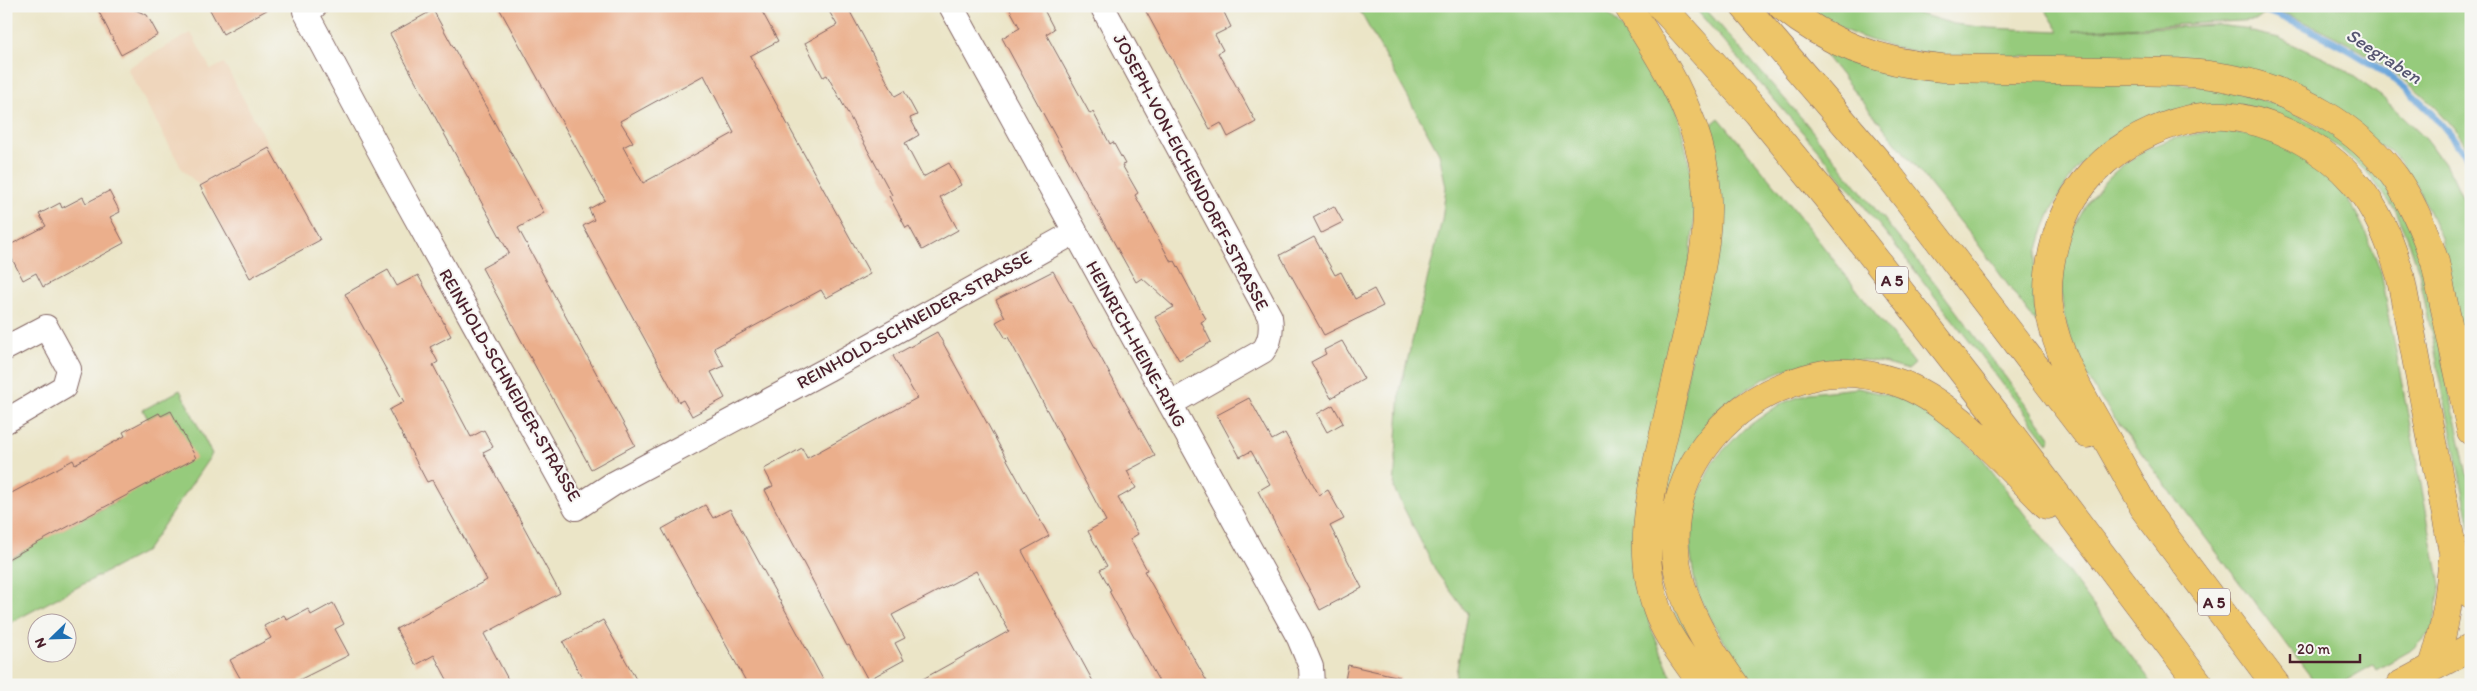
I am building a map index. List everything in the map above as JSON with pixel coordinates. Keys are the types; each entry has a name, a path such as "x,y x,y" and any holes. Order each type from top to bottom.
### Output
{"main road":[{"path":"1628,6 1680,92 1694,128 1702,159 1706,186 1707,213 1703,264 1654,472 1647,538 1651,590 1659,615 1668,634 1703,685"},
{"name":"A 5","path":"1660,6 1757,112 1829,200 1989,404 2200,685"},
{"name":"A 5","path":"1744,6 1889,175 1989,302 2276,685"},
{"path":"1782,6 1828,38 1858,50 1913,66 2164,72 2224,77 2283,94 2334,121 2375,154 2394,176 2411,203 2426,235 2435,262 2471,431"},
{"path":"2152,520 2067,369 2050,313 2048,288 2051,255 2062,218 2076,193 2098,167 2121,148 2147,133 2177,123 2203,117 2225,116 2274,128 2302,141 2331,160 2355,184 2377,214 2390,242 2400,274 2453,552 2471,594"},
{"path":"1735,685 1696,623 1681,586 1675,548 1677,514 1686,480 1701,450 1721,426 1749,403 1778,388 1808,378 1835,372 1866,374 1898,382 1933,399 1966,426 2109,565"},
{"path":"2433,666 2444,631 2448,609 2453,552"},
{"path":"2400,685 2471,647"}],"street":[{"name":"REINHOLD-SCHNEIDER-STRASSE","path":"314,6 305,11 395,180 576,508 613,484 828,369 1075,232"},
{"name":"HEINRICH-HEINE-RING","path":"951,6 1299,638 1311,667 1312,685"},
{"name":"JOSEPH-VON-EICHENDORFF-STRASSE","path":"1102,6 1270,318 1272,331 1268,345 1262,351 1170,404"},
{"path":"6,348 46,327 69,368 64,387 6,422"}],"shaded area":[{"path":"191,33 211,70 224,63 320,240 250,278 200,186 182,169 127,68"}],"green space":[{"path":"1357,6 1602,6 1640,49 1678,113 1694,185 1695,215 1649,623 1675,685 1454,685 1467,613 1437,573 1394,489 1400,390 1442,220 1446,187 1439,153"},
{"path":"1693,6 1703,6 1805,122 1935,283 2051,438 2048,443 1892,241 1824,157"},
{"path":"1799,6 1892,6 1954,24 1990,28 2059,31 2043,6 2275,6 2257,20 2073,31 2218,25 2250,29 2248,31 2279,38 2338,65 2382,97 2426,139 2453,177 2471,217 2471,380 2441,238 2416,184 2391,151 2187,59 1947,56 1906,50 1870,40 1835,26"},
{"path":"2277,6 2471,6 2471,156 2455,129 2417,90 2395,73 2348,44 2298,19 2273,9"},
{"path":"1816,44 2229,89 2281,106 2330,132 2381,176 2416,236 2471,493 2471,532 2419,272 2407,236 2396,211 2368,173 2337,146 2281,116 2111,141 2094,152 2081,165 2070,178 2052,210 2045,227 2036,261 2034,276 2035,322 1975,240"},
{"path":"1719,118 1779,190 1915,364 1908,370 1863,360 1841,359 1800,365 1762,380 1744,391 1713,419 1672,586 1726,685 1717,685 1680,624 1666,585 1660,539 1661,513 1719,209 1712,124"},
{"path":"2214,131 2231,132 2266,139 2299,153 2314,163 2327,174 2346,197 2358,217 2381,272 2441,590 2432,631 2410,651 2376,670 2373,665 2338,685 2317,685 2099,397 2076,352 2066,324 2062,297 2063,271 2068,245 2078,221 2091,198 2108,178 2129,161 2152,147 2182,137"},
{"path":"1858,388 1903,399 1943,422 1980,455 2153,685 1755,685 1719,634 1700,599 1694,578 1690,550 1694,504 1713,461 1744,429 1780,404 1809,393"},
{"path":"180,390 212,454 146,551 6,625 6,561 23,552 22,550 117,501 116,499 171,411 161,416 159,413 148,419 143,410"}],"building":[{"path":"96,6 126,6 147,15 158,35 121,55"},
{"path":"208,6 274,6 223,34"},
{"path":"498,6 759,6 778,41 750,56 870,274 826,298 821,290 714,348 724,366 711,372 725,398 692,416 683,400 679,402 583,226 594,220 589,209 605,200","holes":["704,75 734,133 643,183 623,147 633,142 620,121"]},
{"path":"826,6 847,6 895,96 904,91 917,115 910,118 919,135 905,143 923,177 949,163 961,185 940,197 958,230 922,250 909,226 906,228 889,196 892,195 827,75 823,77 805,43 837,25"},
{"path":"1008,6 1042,6 1054,29 1046,34 1090,114 1093,112 1110,144 1113,142 1125,164 1122,165 1138,193 1135,195 1171,262 1175,261 1206,319 1201,322 1211,342 1179,360 1155,317 1174,307 1142,278 1136,282 1002,38 1020,28"},
{"path":"1143,6 1221,6 1231,27 1215,35 1223,50 1218,53 1256,122 1228,137 1221,123 1210,129"},
{"path":"433,10 544,213 518,228 635,445 591,469 482,268 509,253 390,34"},
{"path":"269,148 320,240 250,278 200,186"},
{"path":"109,191 120,212 110,217 124,243 43,287 36,273 23,280 6,247 46,226 39,214 60,203 62,208 83,197 86,203"},
{"path":"1334,206 1343,222 1321,233 1313,217"},
{"path":"1314,237 1335,275 1341,272 1355,299 1374,289 1383,306 1324,335 1280,255"},
{"path":"388,270 397,286 418,275 451,336 430,347 438,362 433,365 471,437 484,430 493,447 483,452 560,593 484,634 511,685 450,685 434,655 416,665 396,629 487,580 432,480 427,482 389,410 404,402 345,294"},
{"path":"1053,271 1155,456 1127,471 1136,488 1118,498 1138,534 1130,539 1147,570 1144,571 1209,685 1161,685 1109,591 1111,590 1100,570 1107,566 1088,531 1106,521 1008,337 1006,339 996,322 1005,317 996,300"},
{"path":"937,332 1049,536 1022,551 1095,685 912,685 1009,631 976,571 892,615 905,638 895,643 904,660 868,680 849,645 847,646 765,490 773,486 764,469 802,448 807,458 917,398 893,356"},
{"path":"1342,341 1364,379 1331,398 1311,362 1326,354 1324,350"},
{"path":"1249,398 1272,440 1285,433 1319,495 1328,490 1344,519 1330,526 1362,588 1320,610 1258,491 1270,484 1251,451 1240,457 1217,415"},
{"path":"1333,405 1343,423 1327,432 1317,414"},
{"path":"171,411 196,458 6,560 6,496 73,460 75,464 125,436 123,432 159,413 161,416"},
{"path":"705,505 713,518 730,509 826,685 748,685 662,529"},
{"path":"333,603 344,624 335,629 349,655 289,685 244,685 230,660 271,638 264,626 284,615 287,620 308,609 311,615"},
{"path":"603,620 639,685 586,685 563,642"},
{"path":"1348,665 1400,677 1399,685 1344,685"}],"waterway":[{"name":"Seegraben","path":"2254,6 2317,33 2377,67 2429,110 2452,136 2471,165"}]}
